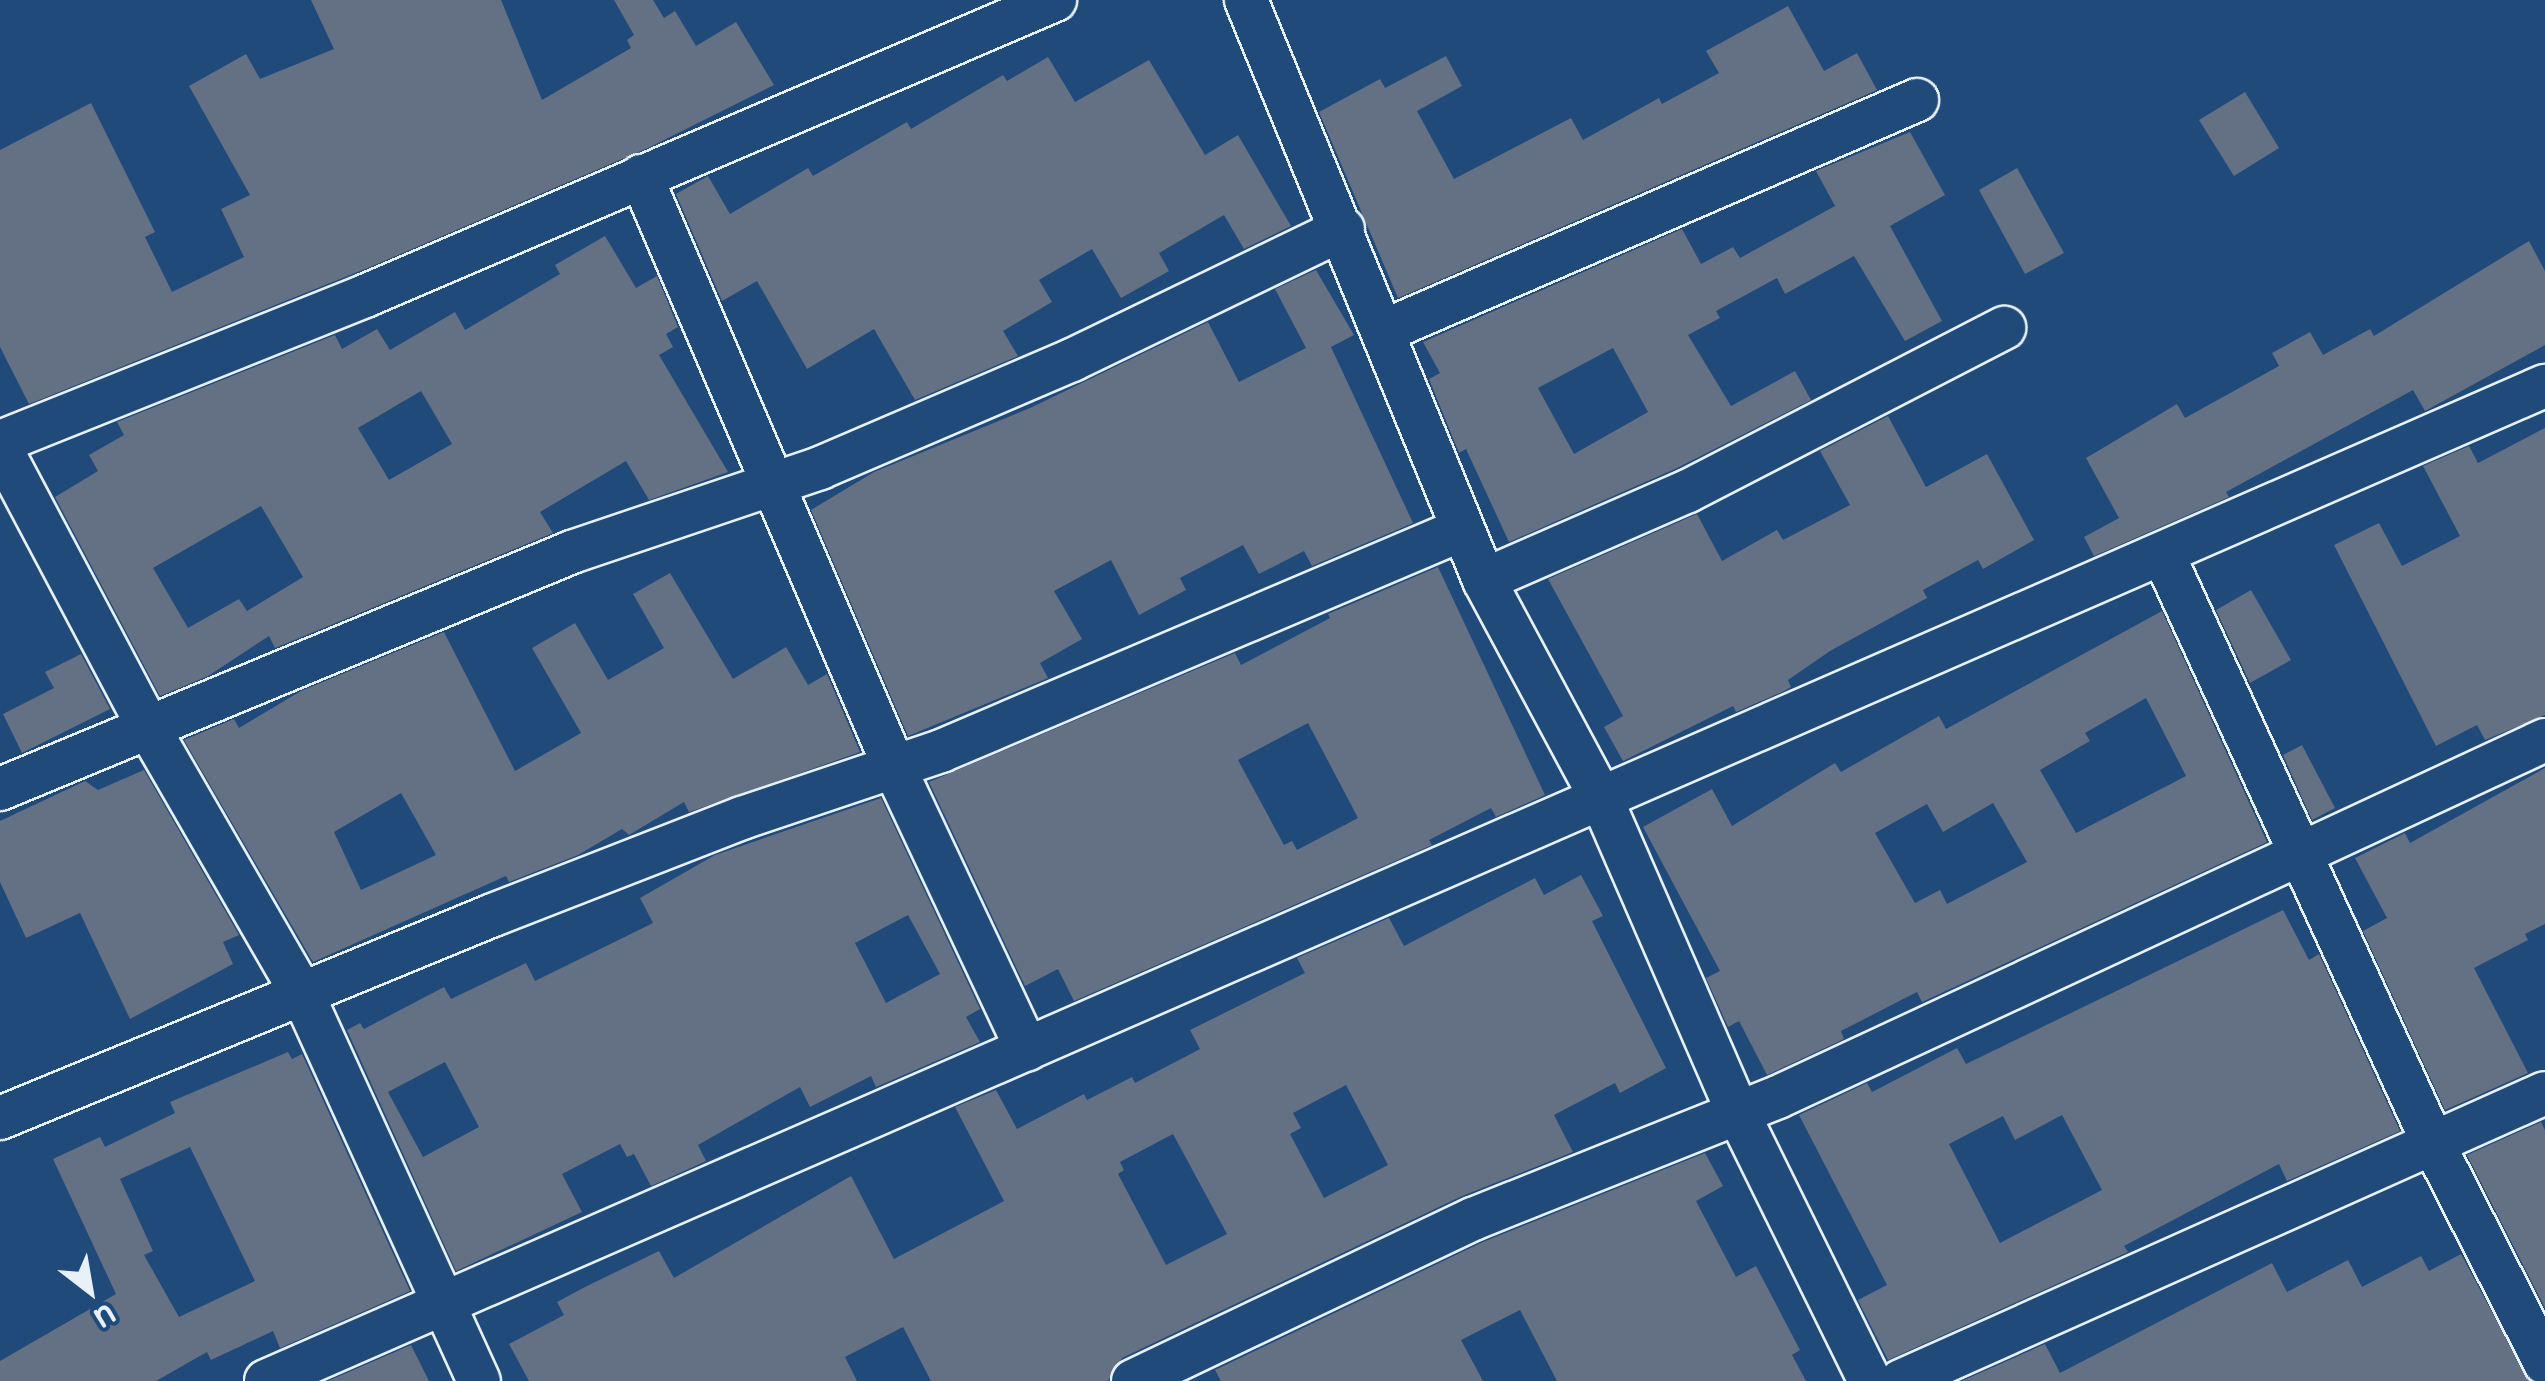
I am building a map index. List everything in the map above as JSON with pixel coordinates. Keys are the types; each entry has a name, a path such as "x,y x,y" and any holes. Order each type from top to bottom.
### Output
{"street":[{"path":"479,1381 303,995 148,728 0,444 1055,0"},
{"path":"1246,0 1344,228 1484,580 1600,798 1736,1109 1870,1381"},
{"path":"1384,331 1916,100"},
{"path":"641,176 895,770 1027,1050"},
{"path":"0,789 572,552 776,486 1072,360 1344,228"},
{"path":"1484,580 1688,491 2004,328"},
{"path":"266,1381 2545,386"},
{"path":"0,1118 742,818 895,770 1464,528"},
{"path":"2163,554 2297,854 2433,1143 2545,1363"},
{"path":"1133,1381 1473,1219 1736,1109 1778,1097 2545,740"},
{"path":"1902,1381 2545,1093"}],"building":[{"path":"311,0 501,0 542,100 631,48 627,40 634,35 614,0 653,0 664,18 675,11 696,46 736,22 774,85 650,147 370,267 29,404 0,347 0,150 91,103 155,232 145,237 172,292 244,257 221,209 250,195 189,86 246,54 260,79 334,49"},
{"path":"1788,6 1824,71 1857,53 1877,90 1398,298 1319,112 1380,79 1385,88 1446,56 1462,86 1417,111 1454,179 1571,118 1583,140 1659,98 1662,104 1719,73 1706,51"},
{"path":"1048,57 1075,102 1149,60 1205,155 1238,135 1291,226 1244,249 1224,215 1159,253 1169,271 1121,298 1092,249 1039,280 1052,302 1003,331 1018,356 915,400 874,329 807,369 757,281 722,301 676,194 708,176 730,214 808,168 813,176 907,122 911,129 1003,75 1007,81"},
{"path":"2245,92 2279,148 2234,176 2199,120"},
{"path":"1910,132 1945,195 1890,226 1942,321 1905,341 1854,256 1785,294 1777,278 1716,311 1720,318 1688,335 1731,406 1795,371 1811,400 1677,468 1509,542 1466,449 1459,453 1429,379 1440,373 1423,342 1682,229 1701,264 1733,247 1740,258 1835,206 1816,171","holes":["1613,348 1648,412 1574,454 1538,388"]},
{"path":"2017,168 2064,253 2025,274 1979,190"},
{"path":"605,236 636,288 657,276 678,327 666,334 673,347 659,355 728,472 649,500 626,461 540,512 553,533 275,648 269,636 208,676 160,696 55,497 98,471 89,455 124,435 117,422 335,335 342,349 377,329 390,350 455,312 465,330 560,274 555,265","holes":["421,391 452,444 389,480 358,428","261,506 303,577 247,611 239,599 188,628 153,568"]},
{"path":"2529,241 2545,271 2545,345 2425,411 2413,390 2226,492 2229,497 2094,556 2084,537 2119,518 2086,458 2177,404 2185,418 2279,366 2272,353 2310,332 2323,355 2370,329 2374,336"},
{"path":"1316,270 1354,335 1331,347 1413,523 1312,566 1304,551 1259,574 1243,545 1180,578 1186,590 1139,615 1111,560 1054,591 1082,639 1040,663 1048,678 908,736 811,510 874,472 1030,408 1208,322 1239,382 1306,348 1275,289"},
{"path":"1888,416 1926,487 1987,454 2034,540 1983,569 1978,560 1923,590 1927,598 1830,651 1788,680 1791,687 1782,692 1736,712 1733,706 1623,761 1604,727 1623,716 1548,579 1697,514 1722,561 1777,530 1783,540 1850,505 1820,451"},
{"path":"2545,428 2545,715 2485,740 2477,725 2436,746 2334,545 2379,523 2402,566 2460,536 2423,466 2469,446 2478,463"},
{"path":"1438,567 1545,795 1496,817 1491,808 1429,840 1432,845 1074,1001 1058,969 1025,986 929,782 1235,653 1241,665 1330,618 1328,614","holes":["1308,723 1358,818 1297,850 1292,841 1284,845 1238,760"]},
{"path":"670,573 733,679 786,647 808,685 827,674 860,752 689,812 684,802 629,835 622,829 578,855 509,882 506,876 313,962 184,740 234,719 239,728 301,691 444,632 515,771 581,733 532,648 575,623 608,680 664,648 633,594","holes":["401,793 436,855 361,890 334,832"]},
{"path":"2251,590 2291,660 2250,683 2216,610"},
{"path":"2162,611 2267,842 1922,1002 1917,992 1841,1031 1844,1039 1767,1075 1739,1021 1728,1027 1706,978 1720,971 1643,827 1712,789 1732,826 1835,763 1841,772 1939,716 1946,729","holes":["2146,698 2186,776 2076,833 2040,770 2090,741 2085,733","1993,803 2027,862 1947,904 1940,890 1915,903 1875,833 1927,804 1943,832"]},
{"path":"81,654 110,709 22,753 3,714 54,688 45,672"},
{"path":"2302,745 2335,808 2312,820 2283,755"},
{"path":"2545,768 2545,924 2525,934 2528,940 2474,968 2528,1073 2445,1110 2363,931 2387,918 2355,858 2405,833 2410,843"},
{"path":"144,770 239,935 223,942 233,964 130,1019 80,913 26,938 0,882 0,821 85,781 98,790"},
{"path":"881,798 980,1009 966,1017 980,1042 876,1087 871,1076 810,1107 800,1087 698,1145 706,1161 651,1186 634,1154 627,1157 620,1144 562,1174 582,1212 456,1271 347,1030 360,1023 364,1029 444,987 451,999 526,963 535,981 653,923 640,898 715,855","holes":["908,915 940,974 886,1003 855,943","445,1062 479,1127 423,1157 388,1092"]},
{"path":"1581,875 1603,916 1592,921 1666,1068 1620,1093 1615,1083 1554,1115 1573,1152 1462,1196 1122,1358 1108,1381 931,1381 903,1327 845,1357 857,1381 529,1381 509,1344 564,1315 557,1302 585,1287 659,1251 674,1278 851,1176 894,1259 1004,1201 955,1107 996,1090 1017,1129 1084,1094 1087,1100 1132,1077 1135,1083 1200,1049 1190,1030 1305,973 1297,958 1389,918 1404,946 1535,878 1544,895","holes":["1346,1085 1388,1165 1324,1198 1290,1134 1301,1128 1293,1113","1173,1134 1227,1234 1166,1265 1118,1174 1124,1170 1120,1162"]},
{"path":"2283,910 2309,960 2319,954 2400,1131 2287,1181 2279,1164 2124,1246 2128,1252 1888,1360 1858,1300 1887,1285 1799,1115 1867,1083 1872,1092 1957,1048 1966,1064","holes":["2062,1115 2102,1190 2000,1243 1949,1144 2003,1116 2015,1140"]},
{"path":"288,1052 292,1059 302,1054 410,1291 280,1348 273,1331 211,1360 207,1352 156,1381 0,1381 0,1361 116,1294 53,1159 100,1137 105,1147 175,1113 170,1102","holes":["190,1147 255,1281 179,1317 144,1255 153,1251 120,1179"]},
{"path":"2541,1122 2545,1130 2545,1308 2467,1155"},
{"path":"1705,1153 1723,1186 1696,1201 1736,1277 1756,1266 1800,1350 1792,1355 1806,1381 1557,1381 1520,1310 1461,1340 1483,1381 1221,1381 1215,1370 1483,1242"},
{"path":"2461,1254 2529,1381 1962,1381 2045,1344 2060,1373 2272,1263 2287,1292 2348,1260 2362,1287 2421,1256 2429,1271"},
{"path":"411,1345 429,1381 328,1381"}]}
